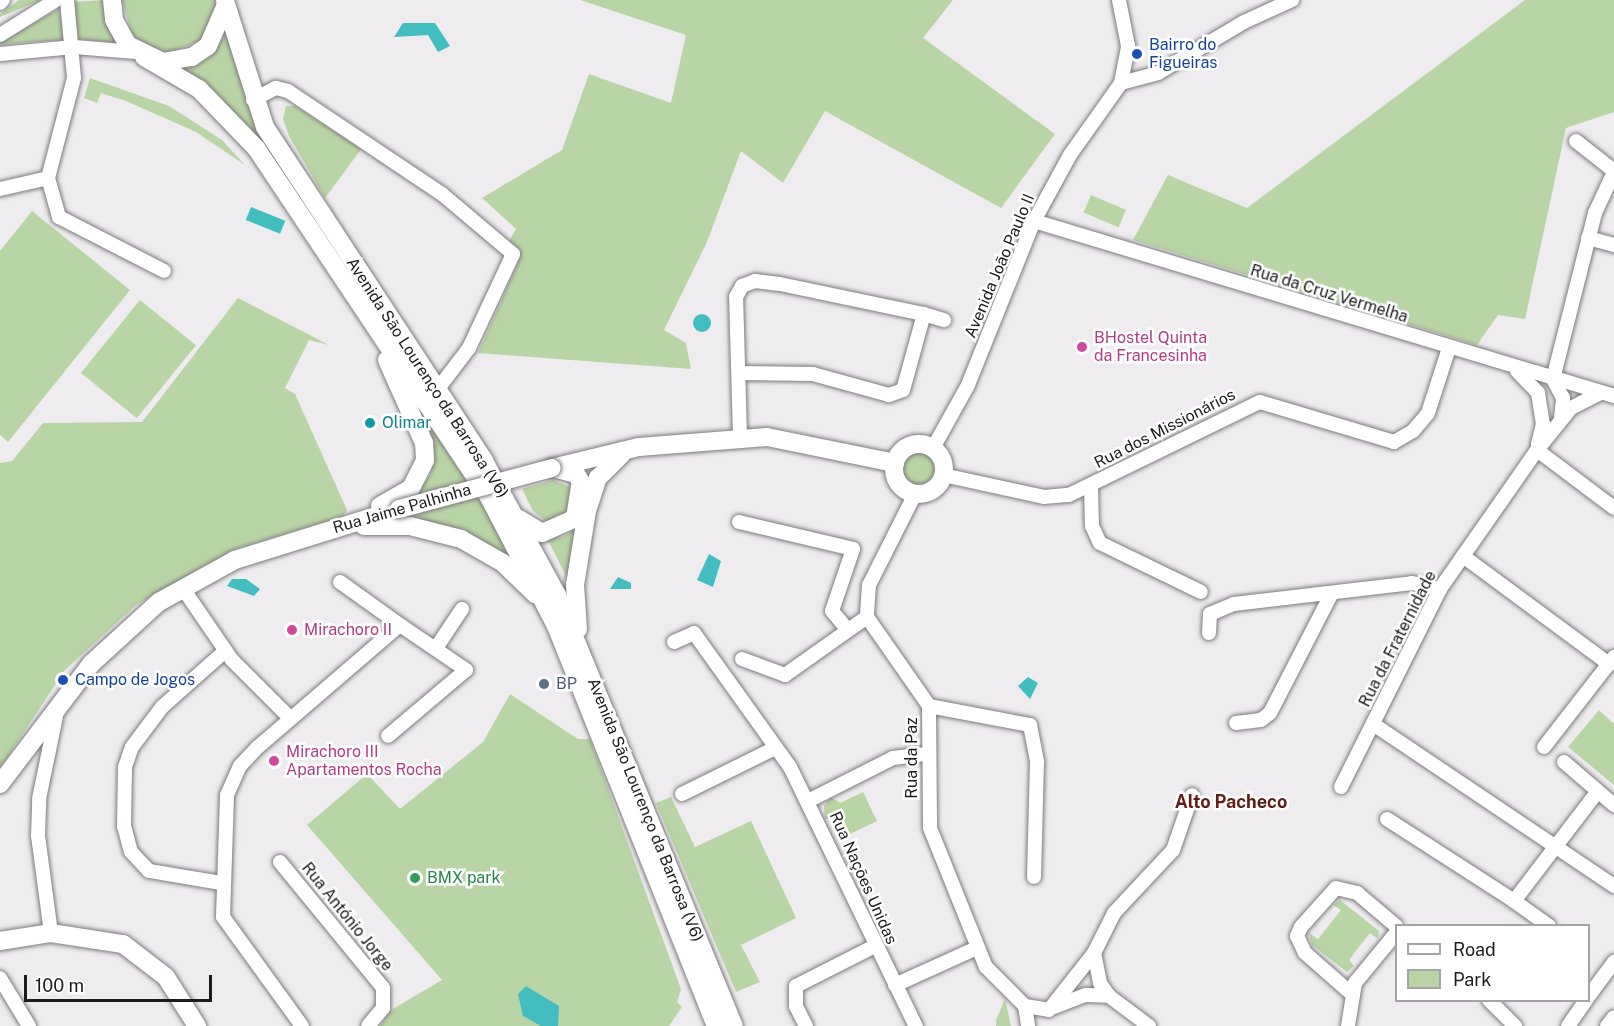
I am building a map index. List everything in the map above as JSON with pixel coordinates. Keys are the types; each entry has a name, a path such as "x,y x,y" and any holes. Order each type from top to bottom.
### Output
{"main road":[{"name":"Avenida São Lourenço da Barrosa (V6)","path":"112,0 117,29 140,54 199,89 232,119 364,310 491,501 551,615 716,1026"},
{"name":"Avenida São Lourenço da Barrosa (V6)","path":"140,54 173,62 201,52 219,30 224,0"},
{"name":"Avenida São Lourenço da Barrosa (V6)","path":"224,0 254,100 284,159 437,390 513,512 588,668 734,1026"},
{"path":"339,527 411,488 425,460 417,427 364,310"},
{"name":"Rua Jaime Palhinha","path":"0,784 59,703 112,640 182,587 235,560 399,509 639,447 740,437 817,443 895,463"},
{"path":"913,445 933,448 942,460 943,475 930,491 915,494 898,483 895,463 913,445"},
{"path":"588,668 575,597 587,511 608,463 639,447"},
{"path":"513,512 542,533 575,518 581,482 568,470 552,468"},
{"path":"339,527 410,526 461,539 503,563 551,615"},
{"path":"0,941 51,933 99,938 144,957 166,977 196,1026"}],"street":[{"path":"0,35 51,5 66,0 74,47 74,78 48,178 59,217 164,271"},
{"name":"Avenida João Paulo II","path":"933,448 968,385 1034,221 1071,155 1121,83 1128,46 1119,0"},
{"path":"1121,83 1158,73 1244,22 1292,0"},
{"path":"0,54 74,47 140,54"},
{"path":"254,100 276,88 288,91 442,194 513,254 470,348 437,390"},
{"path":"1561,420 1560,383 1588,238 1614,171 1576,141"},
{"path":"0,189 48,178"},
{"name":"Rua da Cruz Vermelha","path":"1034,221 1560,383 1607,394"},
{"path":"1588,238 1614,245"},
{"path":"740,437 741,373 736,297 742,286 755,281 877,300 944,320"},
{"path":"741,373 813,374 889,395 903,390 924,314"},
{"name":"Rua dos Missionários","path":"943,475 1044,497 1091,486 1252,402 1394,442 1413,431 1428,413 1449,348"},
{"path":"1513,367 1538,393 1542,409 1537,450 1614,508"},
{"path":"1542,409 1560,383"},
{"name":"Rua da Fraternidade","path":"1607,394 1585,398 1561,420 1537,450 1440,589 1373,724 1614,886"},
{"path":"1091,486 1092,526 1101,543 1201,592"},
{"path":"742,659 785,675 867,617 869,585 915,494"},
{"path":"738,522 853,549 832,611 848,630"},
{"path":"1462,556 1611,661 1544,747"},
{"path":"340,582 465,670 388,736"},
{"path":"1209,633 1206,620 1217,608 1412,584 1440,589"},
{"path":"182,587 225,651 290,718"},
{"path":"1236,723 1262,720 1270,713 1332,593"},
{"path":"436,648 462,609"},
{"name":"Rua da Paz","path":"867,617 929,706 927,754 930,828 977,948 994,979 1025,1006"},
{"path":"302,1026 232,935 224,917 221,883 232,780 290,718 399,625"},
{"name":"Rua Nações Unidas","path":"674,642 694,633 810,800 875,946 916,1026"},
{"path":"221,883 149,871 131,852 124,826 125,767 132,747 162,707 225,651"},
{"path":"51,933 40,875 39,799 59,703"},
{"path":"929,706 1030,725 1037,762 1034,877"},
{"path":"1341,786 1373,724"},
{"path":"682,794 775,748"},
{"path":"810,800 893,758 927,754"},
{"path":"1564,762 1614,805"},
{"path":"1514,901 1598,791"},
{"path":"1049,1010 1094,953 1114,913 1173,850 1192,795"},
{"path":"1387,819 1546,924"},
{"name":"Rua António Jorge","path":"280,862 383,988 383,1008 368,1026"},
{"path":"1353,995 1305,953 1297,936 1301,927 1336,888 1357,893 1395,925"},
{"path":"1348,1026 1355,983 1395,934"},
{"path":"806,1026 796,1006 796,986 875,946"},
{"path":"895,985 977,948"},
{"path":"1094,953 1100,983 1109,996 1149,1026"},
{"path":"1590,995 1614,962"},
{"path":"0,978 29,1026"},
{"path":"1028,1026 1025,1006 1049,1010 1086,995 1109,996"},
{"path":"1491,1002 1515,1026"},
{"path":"1568,1026 1585,1002"},
{"path":"1607,1026 1614,1017"}],"green space":[{"path":"19,0 41,0 0,17 0,14"},
{"path":"104,0 116,43 79,39 73,2"},
{"path":"122,0 215,0 216,7 201,40 172,52 156,51 132,35"},
{"path":"580,0 953,0 923,38 1055,134 1001,208 825,111 783,183 741,151 707,242 664,330 686,343 691,369 478,353 518,263 508,243 516,229 482,198 562,150 589,74 671,103 686,35"},
{"path":"1525,0 1614,0 1614,112 1566,128 1525,319 1498,315 1477,345 1133,240 1168,175 1247,208"},
{"path":"59,9 65,40 0,44 0,42"},
{"path":"227,33 250,107 479,465 573,652 267,151 177,68 192,66 213,52"},
{"path":"90,78 169,106 222,140 245,165 196,132 126,101 101,93 97,103 84,98"},
{"path":"286,106 295,106 362,148 325,198 289,136 283,119"},
{"path":"1091,195 1126,210 1119,227 1084,212"},
{"path":"32,211 130,290 8,442 0,435 0,251"},
{"path":"238,298 329,345 309,340 285,388 295,394 347,510 343,516 235,549 136,605 65,670 0,768 0,463 12,461 43,423 142,422"},
{"path":"140,300 196,345 137,418 81,373"},
{"path":"410,390 488,511 517,564 479,540 398,524 430,475 434,455"},
{"path":"918,451 930,457 936,469 930,481 918,487 906,481 900,469 906,457"},
{"path":"553,480 572,488 575,507 550,524 533,511 522,489"},
{"path":"582,526 571,586 547,538 563,537"},
{"path":"510,694 578,739 590,739 681,989 677,1002 682,1007 669,1026 380,1026 391,1010 442,980 307,825 367,774 400,809 483,742"},
{"path":"1599,710 1614,724 1614,785 1568,747"},
{"path":"863,792 877,821 844,837 834,818 825,819 824,806 831,797 840,803"},
{"path":"671,797 695,847 751,821 796,918 741,945 760,982 736,992 656,803"},
{"path":"1340,900 1379,931 1378,939 1370,933 1349,960 1354,966 1347,972 1312,945 1309,933 1318,939 1341,910 1333,905"},
{"path":"1005,999 1011,1026 996,1026 996,1020"}],"water":[{"path":"403,23 435,23 450,46 438,52 428,35 394,37"},
{"path":"251,207 285,221 280,234 246,220"},
{"path":"698,314 706,314 711,319 709,330 698,332 693,327 693,319"},
{"path":"709,554 721,561 713,587 697,580"},
{"path":"618,577 631,583 631,589 610,589"},
{"path":"232,579 246,579 260,589 254,596 227,586"},
{"path":"1028,677 1038,683 1030,699 1018,686"},
{"path":"526,986 559,1006 558,1026 541,1026 523,1016 518,994"}],"place":[{"name":"Bairro do Figueiras","path":"1137,54"},
{"name":"BHostel Quinta da Francesinha","path":"1082,347"},
{"name":"Olimar","path":"370,423"},
{"name":"Mirachoro II","path":"292,630"},
{"name":"Campo de Jogos","path":"63,680"},
{"name":"BP","path":"544,684"},
{"name":"Mirachoro III Apartamentos Rocha","path":"274,761"},
{"name":"BMX park","path":"415,878"}],"district":[{"name":"Alto Pacheco","path":"1231,802"}]}
